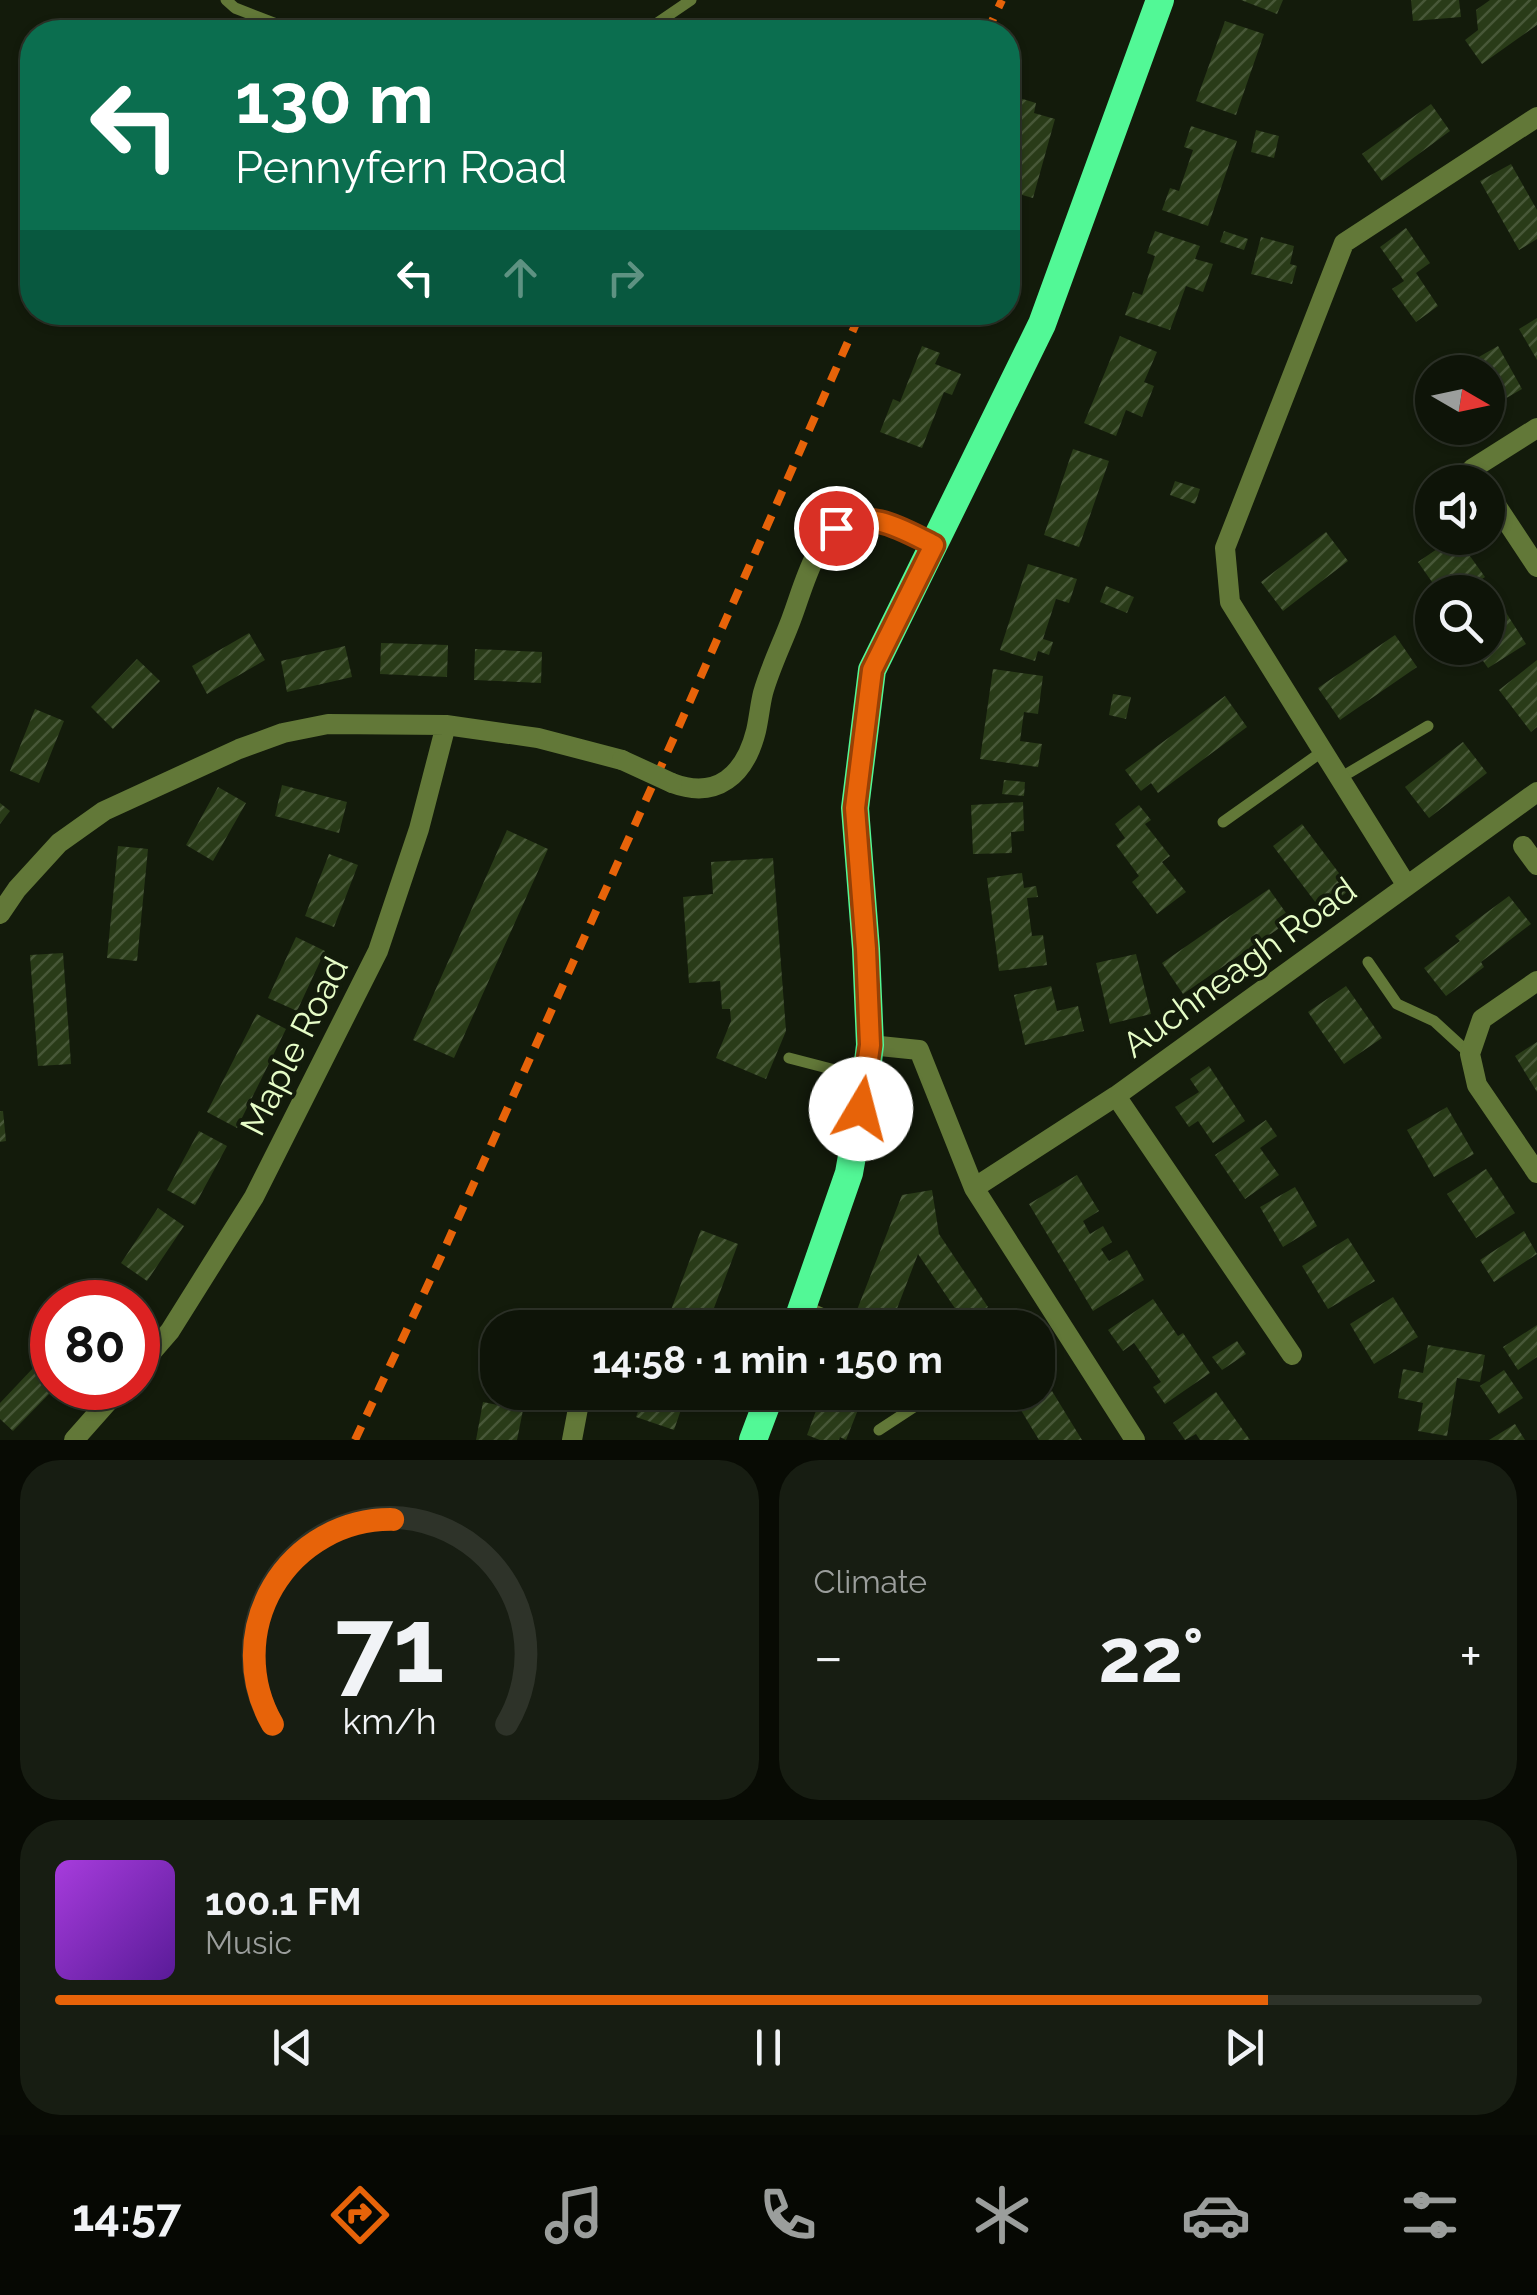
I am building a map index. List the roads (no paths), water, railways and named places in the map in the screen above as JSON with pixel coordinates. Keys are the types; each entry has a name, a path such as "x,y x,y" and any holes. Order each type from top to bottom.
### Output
{"highway":[{"path":"801,1310 849,1173 870,1045 855,808 872,670 1042,324 1160,0"},
{"path":"753,1440 764,1410"}],"street":[{"path":"1407,886 1230,602 1225,548 1344,243 1537,117"},
{"path":"1478,465 1537,428"},
{"path":"0,914 17,889 59,844 104,811 239,749 283,733 328,724 446,724 538,738 622,760 686,789 711,789 736,771 747,756 764,691 816,554 836,528 864,518 934,545"},
{"path":"1505,518 1537,566"},
{"name":"Maple Road","path":"160,1343 254,1197 378,951 419,829 446,724"},
{"name":"Auchneagh Road","path":"974,1188 1116,1096 1537,792"},
{"path":"1523,846 1537,865"},
{"path":"1537,981 1482,1019 1470,1054 1476,1084 1537,1173"},
{"path":"870,1045 919,1050 974,1188 1135,1440"},
{"path":"1116,1096 1292,1355"},
{"path":"74,1440 101,1410"},
{"path":"572,1440 578,1410"}],"lane":[{"path":"226,0 235,8 266,20"},
{"path":"662,20 692,0"},
{"path":"1340,778 1428,726"},
{"path":"1223,822 1323,751"},
{"path":"1368,962 1397,1004 1434,1022 1470,1054"},
{"path":"789,1058 866,1078"},
{"path":"879,1430 908,1410"}],"railway":[{"path":"993,20 1002,0"},
{"path":"355,1440 676,733 855,325"}]}
